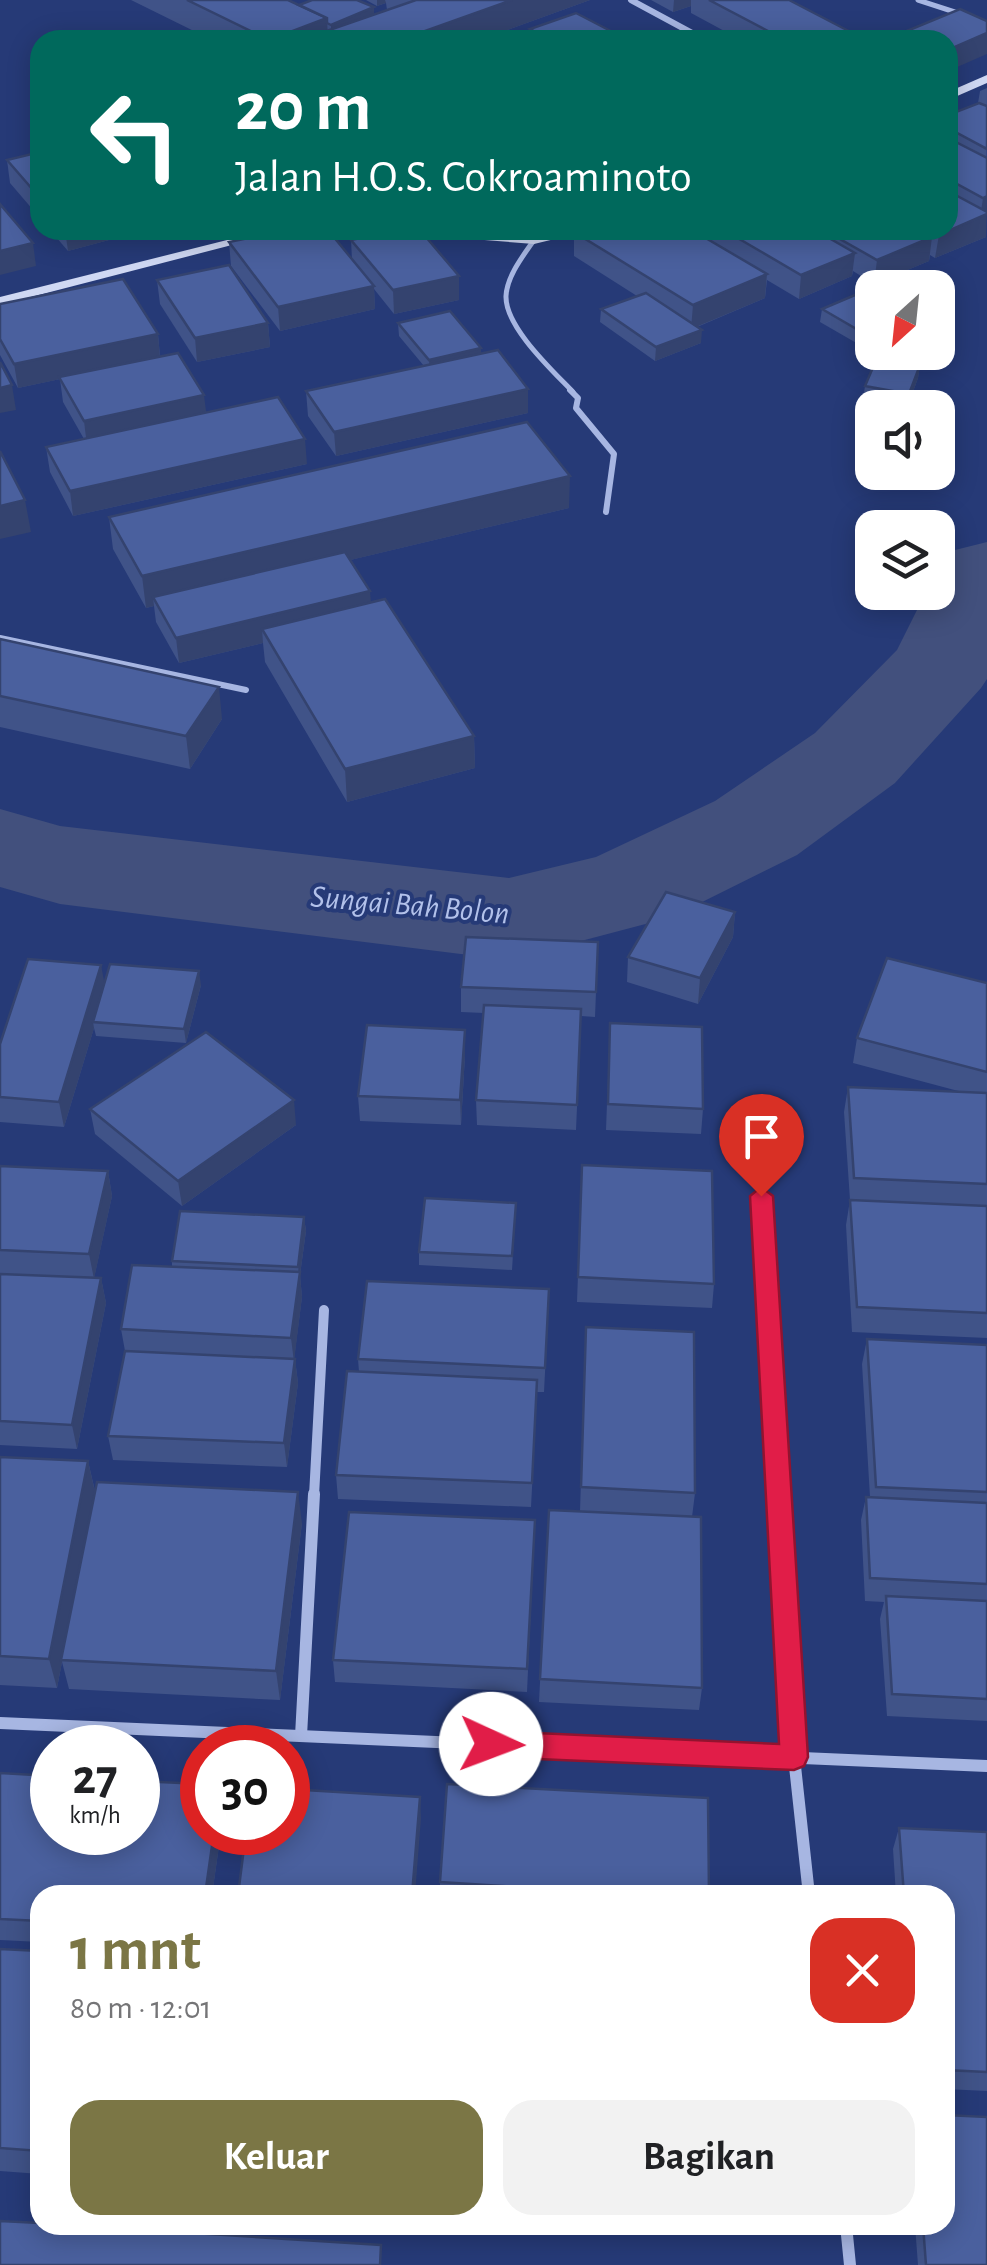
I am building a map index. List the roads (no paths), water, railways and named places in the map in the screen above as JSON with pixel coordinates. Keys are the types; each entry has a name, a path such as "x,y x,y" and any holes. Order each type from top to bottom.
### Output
{"street":[{"path":"632,0 687,30"},
{"path":"958,92 987,79"},
{"path":"0,301 242,240"},
{"path":"761,1196 794,1757 808,1885"},
{"path":"303,1725 324,1310"},
{"path":"0,1723 180,1731"},
{"path":"310,1736 987,1766"},
{"path":"847,2235 850,2265"}],"lane":[{"path":"918,0 970,18"},
{"path":"534,240 509,282 504,301 510,318 578,398 576,408 614,454 606,512"},
{"path":"0,638 246,690"}],"waterway":[{"name":"Sungai Bah Bolon","path":"0,848 60,865 509,919 630,889 756,828 855,758 943,665 987,573"}]}
